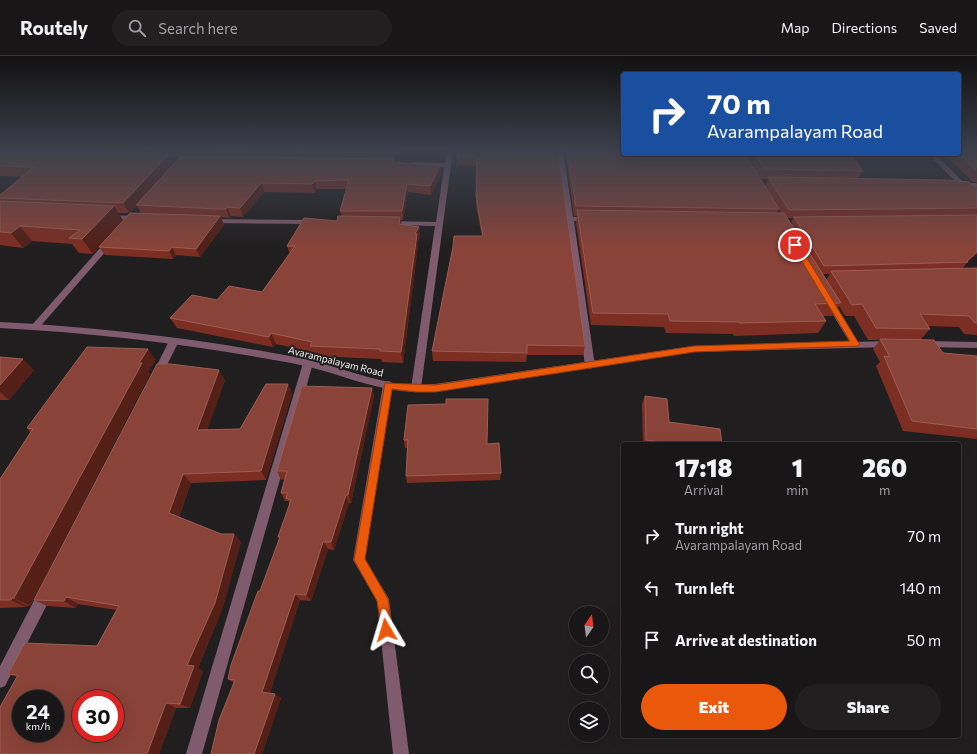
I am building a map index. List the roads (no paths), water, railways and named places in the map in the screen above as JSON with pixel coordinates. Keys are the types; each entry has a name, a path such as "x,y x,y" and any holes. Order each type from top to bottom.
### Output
{"street":[{"path":"416,388 445,183"},
{"path":"565,183 590,366"},
{"path":"960,183 977,199"},
{"path":"955,185 977,185"},
{"path":"100,217 146,219"},
{"path":"570,219 600,220"},
{"path":"199,220 323,222"},
{"path":"377,223 439,224"},
{"path":"35,327 116,235"},
{"path":"823,292 855,344"},
{"name":"Avarampalayam Road","path":"0,325 35,327 174,341 308,363 388,385 416,388 435,388 590,366 694,349 901,344"},
{"path":"152,384 174,341"},
{"path":"916,344 977,345"},
{"path":"194,754 308,363"},
{"path":"388,385 359,560 382,599 401,754"},
{"path":"0,681 51,582"}]}
